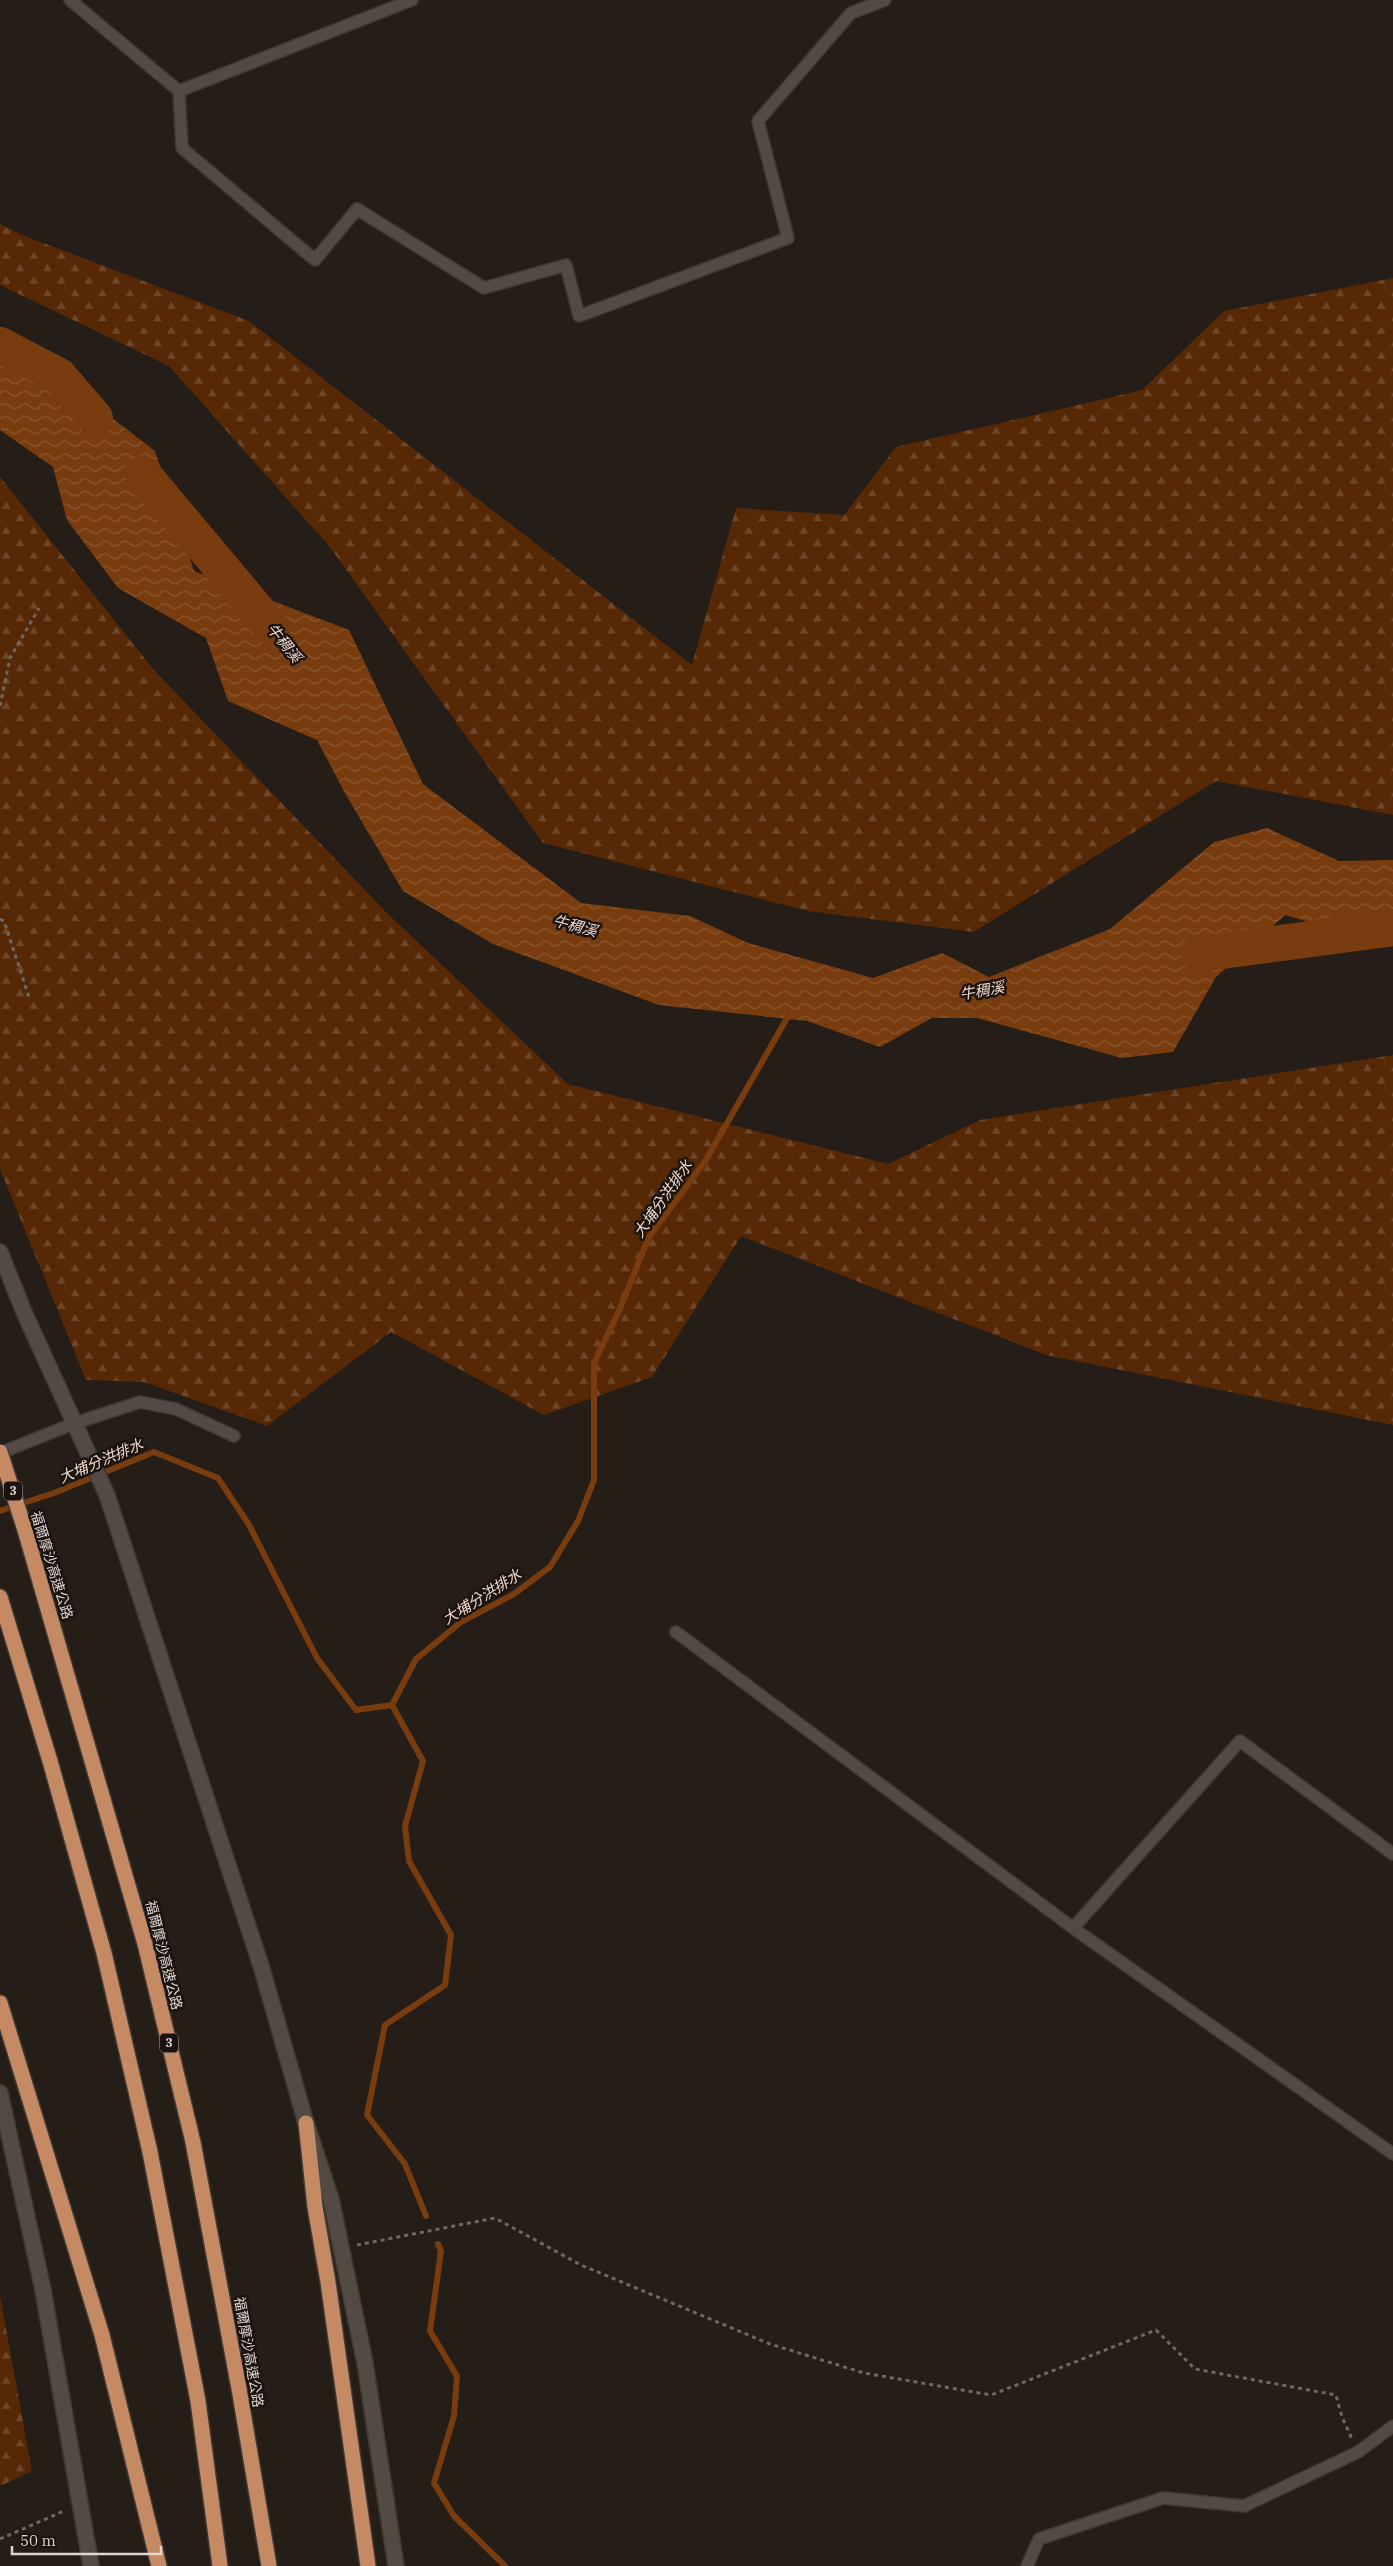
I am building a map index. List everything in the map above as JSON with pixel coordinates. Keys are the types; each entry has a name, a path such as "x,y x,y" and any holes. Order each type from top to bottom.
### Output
{"highway":[{"name":"福爾摩沙高速公路","path":"0,1452 25,1530 145,1944 193,2142 240,2394 269,2566"},
{"path":"0,1597 50,1761 104,1953 150,2152 198,2401 220,2566"},
{"path":"0,2003 102,2335 159,2566"},
{"path":"306,2123 315,2207 328,2282 368,2566"}],"street":[{"path":"0,1252 24,1312 107,1496 262,1969 306,2123 331,2198 365,2363 396,2566"},
{"path":"0,2093 42,2290 91,2566"}],"lane":[{"path":"70,0 179,91 182,148 315,260 357,208 484,288 566,265 579,316 788,238 758,121 851,13 885,0"},
{"path":"179,91 412,0"},
{"path":"0,1452 75,1423 140,1402 176,1409 234,1436"},
{"path":"676,1632 1073,1928 1393,2154"},
{"path":"1073,1928 1240,1742 1393,1854"},
{"path":"1027,2566 1039,2539 1163,2498 1244,2506 1358,2452 1393,2426"}],"path":[{"path":"0,706 10,658 39,608"},
{"path":"0,919 4,921 29,997"},
{"path":"342,2248 495,2218 581,2265 770,2344 864,2373 991,2395 1156,2330 1195,2369 1336,2395 1342,2418 1358,2452"},
{"path":"0,2538 80,2504"}],"green space":[{"path":"0,224 22,235 249,321 692,665 736,508 844,515 896,447 1142,390 1224,311 1393,278 1393,815 1216,781 974,932 808,911 543,843 329,546 169,366 0,285"},
{"path":"0,477 154,670 387,913 568,1084 888,1164 980,1120 1393,1055 1393,1425 1046,1355 741,1236 652,1377 544,1415 391,1332 267,1426 144,1382 86,1380 0,1169"},
{"path":"0,2296 32,2471 0,2486"}],"water":[{"path":"0,332 155,451 194,571 349,630 423,784 581,903 690,916 748,943 873,978 942,953 989,977 1110,929 1214,842 1267,828 1339,861 1393,860 1393,946 1285,915 1216,977 1173,1052 1122,1058 977,1018 932,1018 880,1047 807,1021 659,1005 493,944 403,891 346,795 317,740 228,701 206,638 118,588 67,520 53,467 0,430"}],"waterway":[{"name":"牛稠溪","path":"0,345 59,376 95,418"},
{"name":"牛稠溪","path":"143,474 272,628"},
{"name":"牛稠溪","path":"1199,954 1393,928"},
{"name":"大埔分洪排水","path":"0,1511 54,1493 154,1452 218,1478 249,1525 317,1658 356,1710 392,1705 416,1659 461,1622 514,1594 550,1567 578,1521 594,1480 594,1363 619,1311 649,1237 706,1160 790,1013"},
{"path":"392,1705 423,1761 405,1826 409,1861 451,1935 445,1985 385,2025 367,2115 405,2164 426,2216"},
{"path":"438,2244 441,2251 430,2331 457,2376 454,2416 434,2483 454,2516 505,2566"}]}
